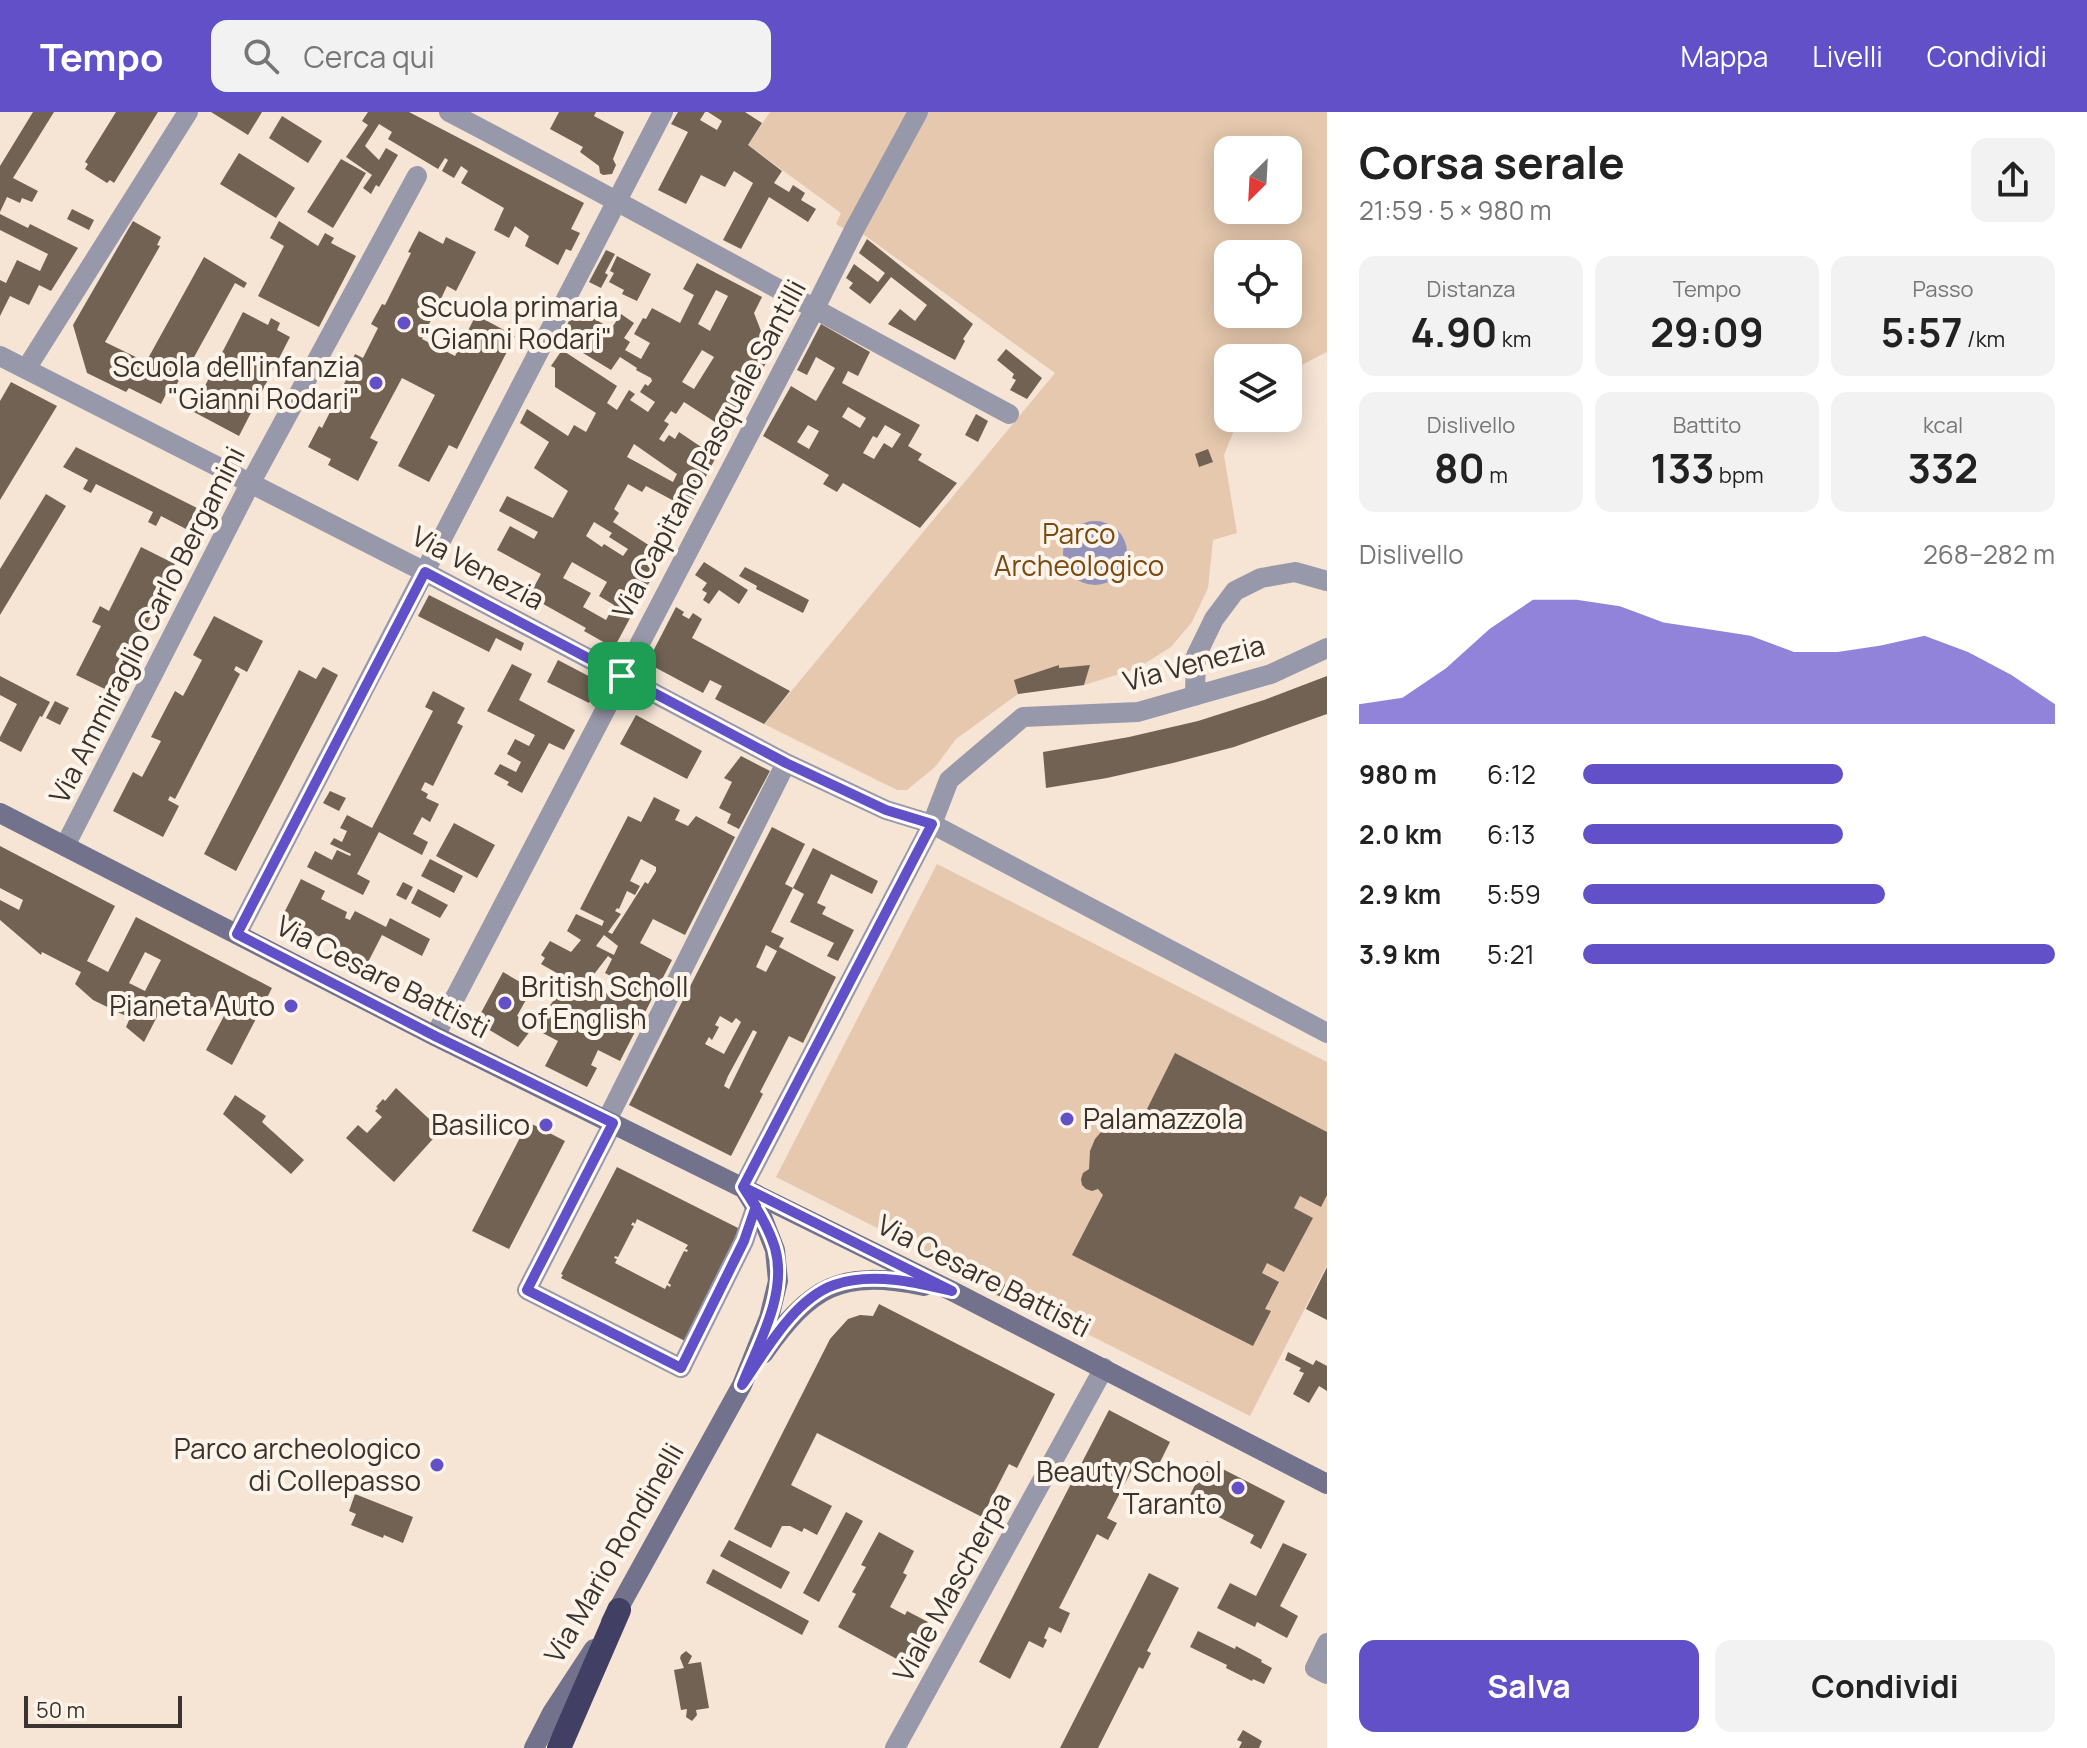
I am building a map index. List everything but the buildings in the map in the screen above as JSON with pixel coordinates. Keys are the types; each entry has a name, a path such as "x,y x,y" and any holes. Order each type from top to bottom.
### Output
{"highway":[{"path":"559,1748 619,1610"}],"main road":[{"name":"Via Cesare Battisti","path":"0,813 435,1036 952,1291 1327,1484"},
{"name":"Via Mario Rondinelli","path":"742,1385 769,1318 778,1281 775,1250 763,1219 743,1187"},
{"name":"Via Mario Rondinelli","path":"534,1748 552,1713 619,1610 742,1385 783,1326 810,1299 833,1285 864,1279 897,1280 952,1291"}],"street":[{"path":"26,369 188,112"},
{"path":"449,112 1009,414"},
{"path":"237,934 663,112"},
{"name":"Via Capitano Pasquale Santilli","path":"435,1036 918,112"},
{"name":"Via Ammiraglio Carlo Bergamini","path":"65,846 251,482 417,176"},
{"name":"Via Venezia","path":"0,356 425,572 786,763 886,810 932,824 1327,1033"},
{"path":"1195,696 1196,656 1214,619 1235,591 1261,578 1295,572 1327,581"},
{"name":"Via Venezia","path":"932,824 949,780 1023,717 1138,712 1271,674 1327,648"},
{"path":"756,1206 744,1241 681,1368 527,1290 786,763"},
{"path":"743,1187 932,824"},
{"name":"Viale Mascherpa","path":"895,1748 1104,1368"},
{"path":"1327,1643 1315,1668 1327,1674"}],"green space":[{"name":"Parco Archeologico","path":"770,112 1327,112 1327,352 1302,365 1302,344 1214,344 1214,432 1233,432 1224,455 1237,533 1213,540 1208,588 1192,622 1171,647 1136,669 1084,685 1018,694 956,739 935,767 907,790 897,790 764,724 1055,373 863,234 860,238 836,224 841,213 748,145"},
{"name":"Palamazzola","path":"937,864 1327,1062 1327,1265 1250,1416 776,1177"}],"water":[{"path":"1095,521 1107,523 1118,530 1125,541 1125,565 1118,576 1107,583 1095,585 1083,583 1072,576 1065,565 1063,553 1065,541 1072,530 1083,523"}],"place":[{"name":"Scuola primaria \"Gianni Rodari\"","path":"404,323"},
{"name":"Scuola dell'infanzia \"Gianni Rodari\"","path":"376,383"},
{"name":"British Scholl of English","path":"505,1003"},
{"name":"Pianeta Auto","path":"291,1006"},
{"name":"Palamazzola","path":"1067,1119"},
{"name":"Basilico","path":"546,1125"},
{"name":"Parco archeologico di Collepasso","path":"437,1465"},
{"name":"Beauty School Taranto","path":"1238,1488"}],"route":[{"path":"622,676 425,572 237,934 613,1123 527,1290 681,1368 744,1241 756,1206 743,1187 952,1291 897,1280 864,1279 833,1285 810,1299 783,1326 742,1385 769,1318 778,1281 775,1250 763,1219 756,1206 743,1187 932,824 886,810 786,763 622,676"}]}
